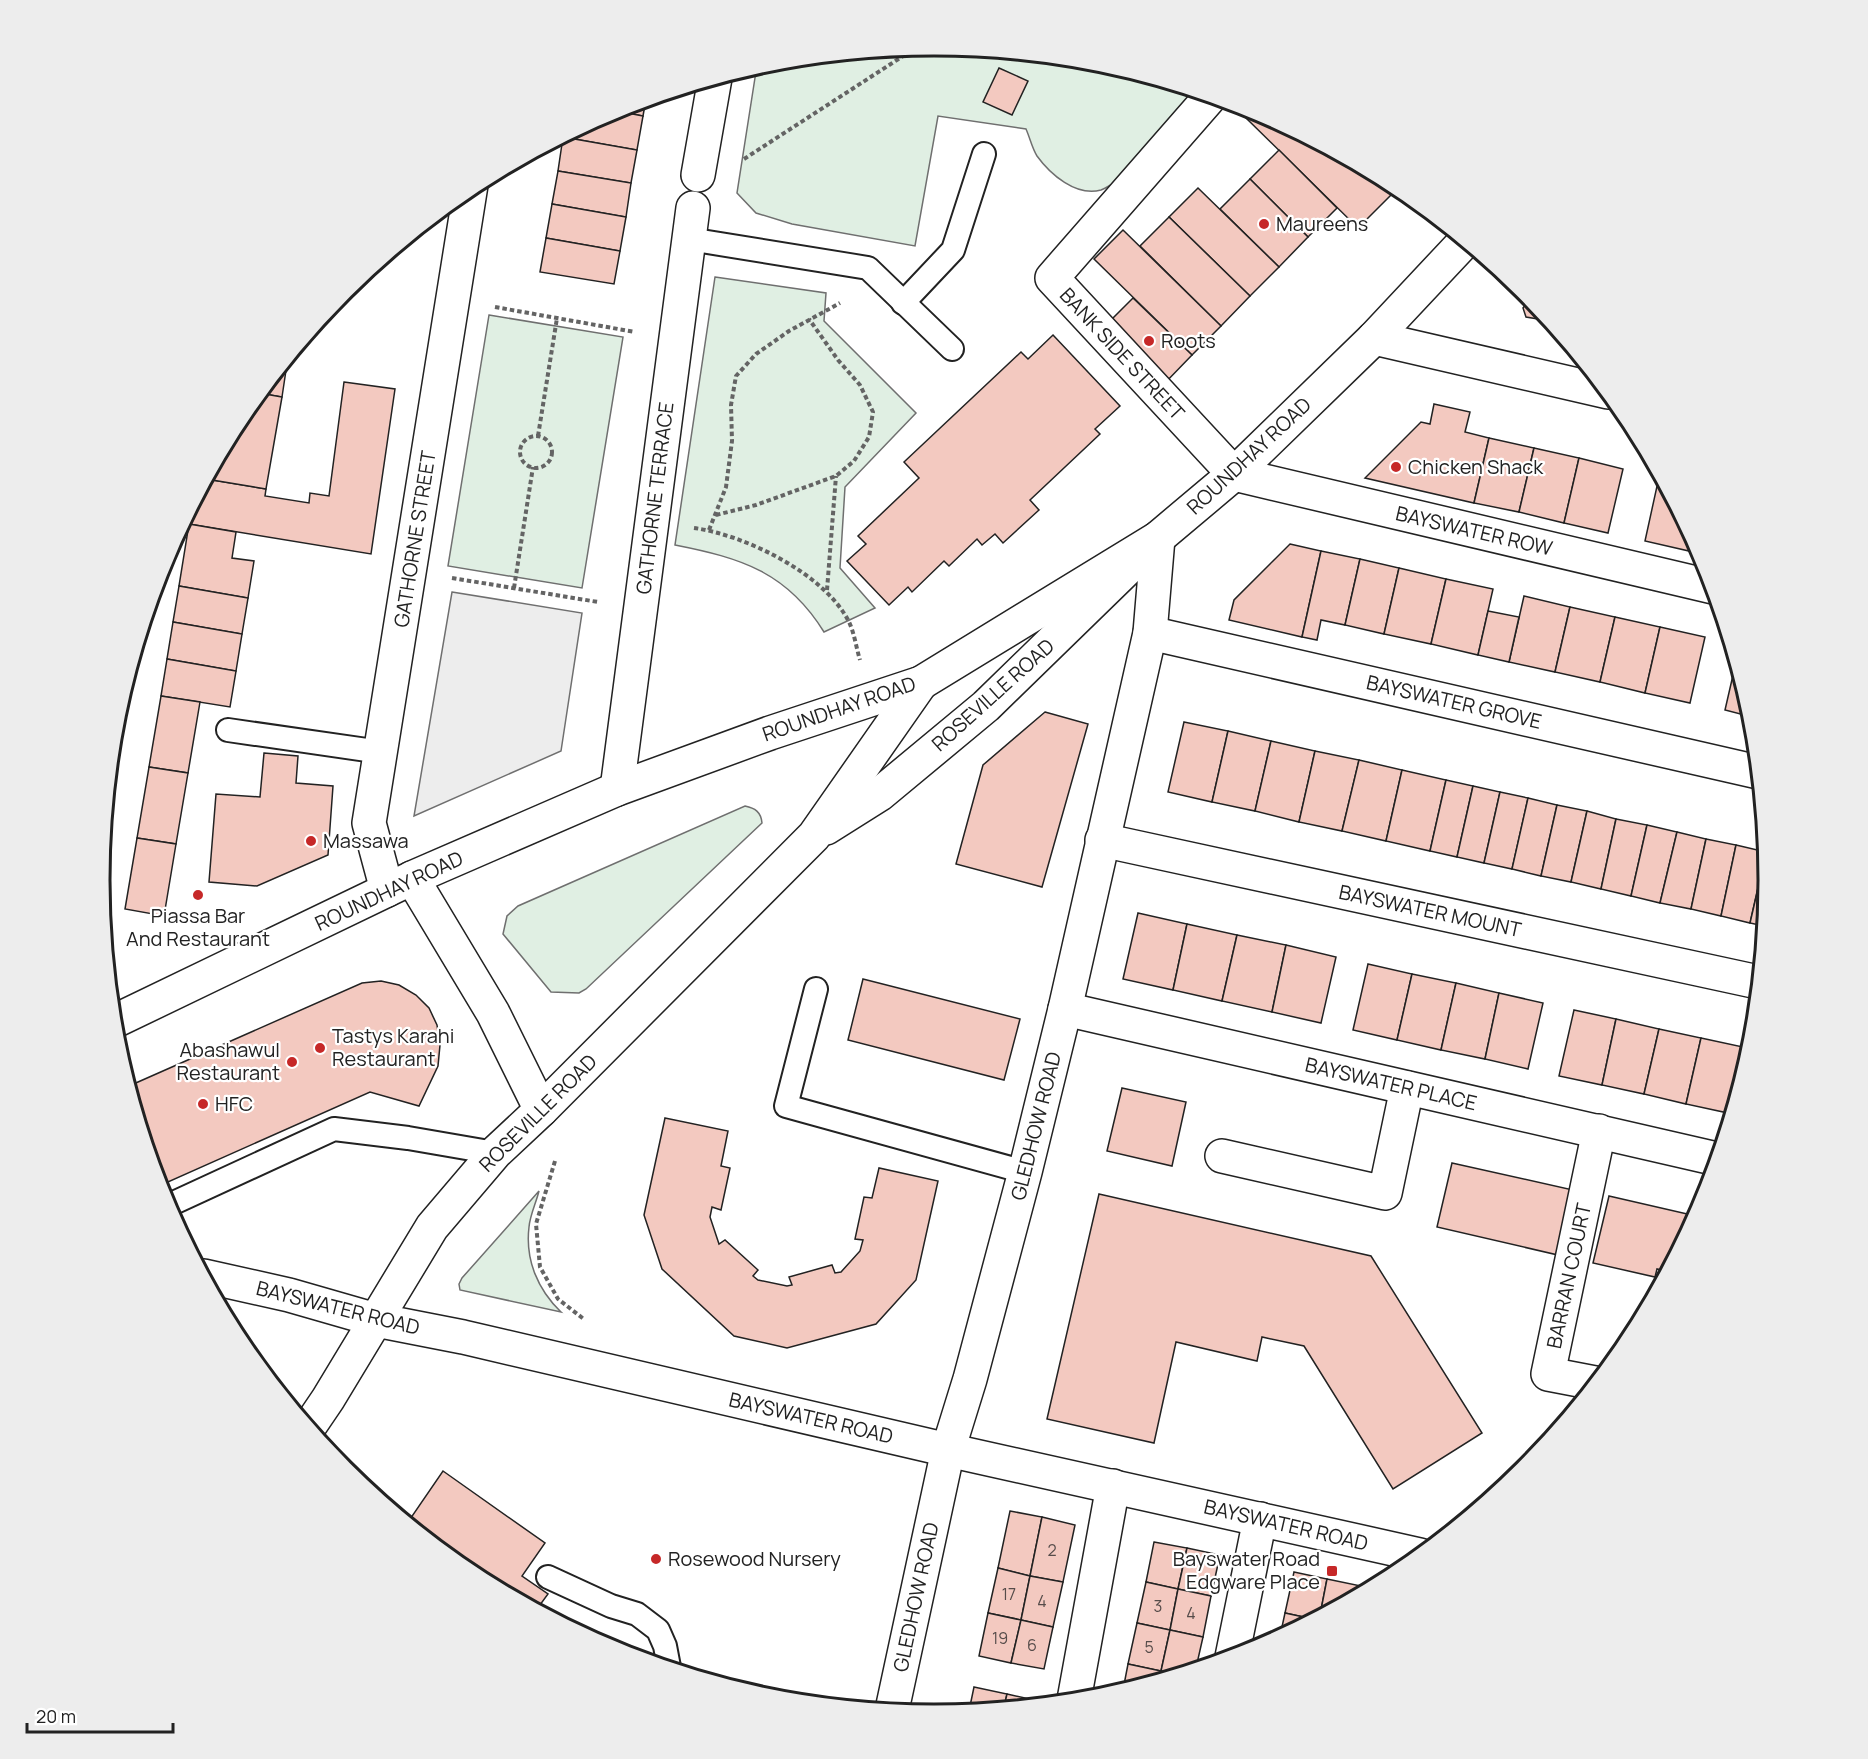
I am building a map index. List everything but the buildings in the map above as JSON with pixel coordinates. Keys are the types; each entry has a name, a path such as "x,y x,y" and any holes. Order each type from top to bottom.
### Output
{"street":[{"path":"698,175 714,86"},
{"name":"BANK SIDE STREET","path":"1206,102 1052,278 1234,474"},
{"name":"GATHORNE STREET","path":"469,199 369,823 400,884 493,1013 541,1110"},
{"name":"GATHORNE TERRACE","path":"617,789 691,224"},
{"name":"ROUNDHAY ROAD","path":"122,1018 400,884 617,789 770,733 921,683 1158,538 1234,474 1374,338 1460,246"},
{"path":"1374,338 1596,389"},
{"name":"BAYSWATER ROW","path":"1234,474 1703,585"},
{"name":"GLEDHOW ROAD","path":"894,1703 948,1450 970,1378 1025,1172 1065,1009 1150,633 1158,538"},
{"name":"ROSEVILLE ROAD","path":"814,836 880,794 986,706 1158,538"},
{"name":"BAYSWATER GROVE","path":"1150,633 1751,770"},
{"name":"ROSEVILLE ROAD","path":"313,1421 432,1227 495,1153 541,1110 814,836 921,683"},
{"name":"BAYSWATER MOUNT","path":"1102,840 1752,981"},
{"name":"BAYSWATER PLACE","path":"1065,1009 1709,1157"},
{"path":"1222,1155 1385,1193 1407,1088"},
{"name":"BARRAN COURT","path":"1588,1382 1548,1374 1599,1131"},
{"name":"BAYSWATER ROAD","path":"213,1278 289,1295 376,1320 463,1337 948,1450 1260,1519 1404,1556"},
{"path":"1076,1691 1113,1486"},
{"path":"1234,1647 1260,1519"}],"lane":[{"path":"903,303 953,250 984,154"},
{"path":"691,224 868,268 952,349"},
{"path":"228,730 381,752"},
{"path":"816,989 786,1106 1025,1172"},
{"path":"176,1202 334,1129 408,1138 495,1153"},
{"path":"548,1577 611,1606 637,1614 658,1630 668,1659"}],"path":[{"path":"743,159 902,57"},
{"path":"709,530 726,487 732,441 731,405 736,376 756,354 789,331 881,281"},
{"path":"453,299 675,339"},
{"path":"538,436 557,318"},
{"path":"715,516 756,505 836,476 854,461 869,437 873,412 860,385 838,360 809,319"},
{"path":"538,436 547,440 552,449 545,465 533,467 521,457 520,446 528,438 538,436"},
{"path":"514,588 533,467"},
{"path":"827,591 836,476"},
{"path":"651,523 709,530 747,543 794,566 827,591 848,621 872,700"},
{"path":"409,570 640,609"},
{"path":"555,1161 536,1224 540,1267 558,1299 586,1320"}],"green space":[{"path":"880,57 988,57 1095,71 1195,98 1118,181 1101,190 1092,191 1073,187 1056,177 1035,153 1026,129 938,116 915,246 792,224 756,213 737,193 755,75 773,71"},
{"path":"715,277 826,293 824,321 916,413 845,487 840,568 875,608 824,632 794,595 760,571 741,562 675,545"},
{"path":"489,315 623,337 582,588 448,566"},
{"path":"745,806 757,811 762,823 586,989 579,993 551,992 503,934 507,916 518,906"},
{"path":"539,1191 530,1222 528,1239 531,1263 546,1294 561,1312 460,1290 459,1284 462,1278"}],"shaded area":[{"path":"452,592 582,613 561,751 414,816"}],"place":[{"name":"Maureens","path":"1264,224"},
{"name":"Roots","path":"1149,341"},
{"name":"Chicken Shack","path":"1396,467"},
{"name":"Massawa","path":"311,841"},
{"name":"Piassa Bar And Restaurant","path":"198,895"},
{"name":"Tastys Karahi Restaurant","path":"320,1048"},
{"name":"Abashawul Restaurant","path":"292,1062"},
{"name":"HFC","path":"203,1104"},
{"name":"Rosewood Nursery","path":"656,1559"},
{"name":"Bayswater Road Edgware Place","path":"1332,1571"}]}
